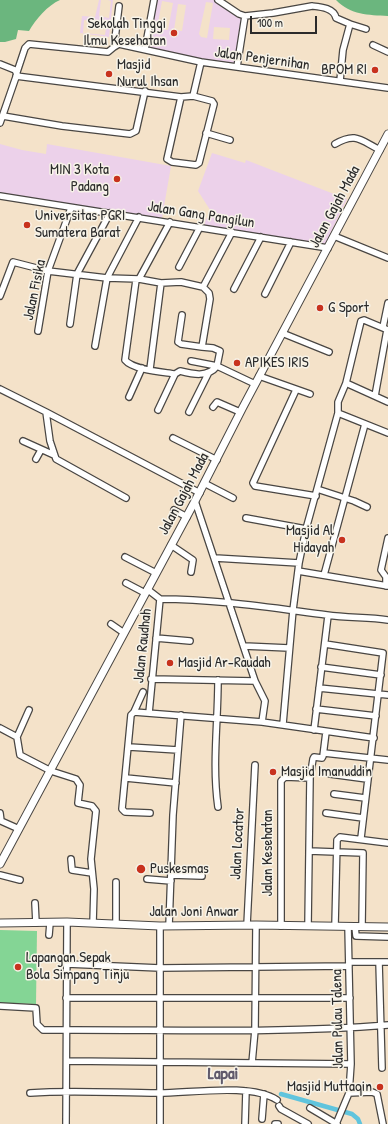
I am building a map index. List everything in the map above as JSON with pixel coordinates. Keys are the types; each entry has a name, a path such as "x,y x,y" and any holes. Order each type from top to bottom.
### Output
{"main road":[{"name":"Jalan Gajah Mada","path":"0,864 200,493 240,412 388,134"},
{"name":"Jalan Joni Anwar","path":"0,923 66,922 160,926 256,925 388,927"}],"street":[{"path":"145,49 154,0"},
{"path":"218,0 244,16 262,15 312,6 320,6 334,12 336,18 366,30"},
{"path":"114,47 119,6"},
{"path":"236,66 244,16"},
{"path":"340,81 343,50 350,24"},
{"path":"0,123 25,48 29,44 108,52 119,44 201,62"},
{"path":"373,45 388,52"},
{"name":"Jalan Penjernihan","path":"193,96 201,62 388,88"},
{"path":"0,64 17,74 181,97 193,96 214,102 198,164 191,165 168,160 181,97"},
{"path":"3,116 130,134 136,131 144,91"},
{"path":"206,133 230,140"},
{"path":"335,144 346,138 353,137 380,150"},
{"name":"Jalan Gang Pangilun","path":"0,196 328,248"},
{"name":"Jalan Fisika","path":"38,331 48,271 71,208"},
{"path":"70,324 77,274 110,213"},
{"path":"95,346 107,278 139,217"},
{"path":"170,222 138,280 125,360 127,363 142,368 175,374"},
{"path":"179,267 200,227"},
{"path":"203,287 232,232"},
{"path":"334,236 388,258"},
{"path":"234,289 261,238"},
{"path":"265,294 291,242"},
{"path":"0,296 12,262 48,271 160,283 181,282 203,287 209,293 210,299 202,347"},
{"path":"150,369 160,283"},
{"path":"375,396 386,329 388,303"},
{"path":"182,316 178,342 181,344 213,348 220,351 217,366 210,372 189,412"},
{"path":"283,724 289,648 299,563 306,528 338,413 338,402 346,383 361,321 364,320 386,329"},
{"path":"282,333 329,352"},
{"path":"191,360 217,366 255,384"},
{"path":"129,397 142,368"},
{"path":"158,410 175,374 180,371 198,374 210,372"},
{"path":"259,376 310,394"},
{"path":"346,383 388,402"},
{"path":"0,389 200,493"},
{"path":"296,390 253,483 255,486 316,496"},
{"path":"213,407 217,402 240,412"},
{"path":"46,412 54,455 58,461 126,498"},
{"path":"338,413 388,433"},
{"path":"324,575 365,424"},
{"path":"173,438 217,460"},
{"path":"23,441 54,455"},
{"path":"36,459 41,450"},
{"path":"204,483 233,498"},
{"path":"317,490 367,507"},
{"path":"195,501 255,681 265,701 262,722"},
{"path":"174,510 186,517"},
{"path":"246,518 306,528"},
{"path":"298,571 387,586 386,577 381,570 388,538"},
{"path":"171,545 194,560 191,572"},
{"path":"125,557 156,573"},
{"path":"215,558 299,563"},
{"name":"Jalan Raudhah","path":"126,583 146,591 160,599 151,679 149,713"},
{"path":"160,599 193,599 293,610 328,616 388,620"},
{"path":"314,730 328,616"},
{"path":"111,624 124,633"},
{"path":"156,638 190,641"},
{"path":"324,644 382,652 379,694 367,779 361,838"},
{"path":"244,646 289,648"},
{"path":"321,667 381,675"},
{"path":"151,679 255,681"},
{"path":"218,680 218,718 214,780 218,807"},
{"path":"319,688 388,695"},
{"path":"143,692 134,712 131,715 123,811 150,813"},
{"path":"316,709 376,716"},
{"path":"29,710 17,737 20,755 50,771 78,781 80,784 78,803 94,807 96,811 91,859 94,889 93,923"},
{"path":"134,712 283,724 326,732 374,738"},
{"path":"169,926 173,815 181,715"},
{"path":"0,728 17,737"},
{"path":"308,926 310,778 313,759 323,758 326,732"},
{"path":"129,747 178,750"},
{"path":"324,753 388,760"},
{"name":"Jalan Locator","path":"247,925 255,766"},
{"path":"330,774 367,779"},
{"name":"Jalan Kesehatan","path":"280,926 280,781 285,777 310,778"},
{"path":"126,778 176,783"},
{"path":"334,794 365,798"},
{"path":"0,813 1,821 19,829"},
{"path":"326,813 363,818"},
{"path":"335,926 337,840 340,837 361,838 388,843"},
{"path":"309,851 336,852"},
{"name":"Jalan Pulau Talena","path":"336,852 360,852 364,855 349,964 351,1064 349,1093 344,1110 337,1124"},
{"path":"72,859 72,870 92,873"},
{"path":"0,875 20,880"},
{"path":"147,879 202,876"},
{"path":"116,882 116,923"},
{"path":"36,903 36,923"},
{"path":"66,922 66,1124"},
{"path":"49,935 50,923"},
{"path":"252,1063 255,1030 254,966 256,925"},
{"path":"160,926 160,1124"},
{"path":"355,926 356,936 388,937"},
{"path":"379,962 382,1068"},
{"path":"67,964 160,968 388,962"},
{"path":"66,998 350,998"},
{"path":"0,1006 34,1007 36,1009 36,1020 40,1029 255,1030 350,1028 388,1025"},
{"path":"67,1061 351,1064"},
{"path":"30,1093 66,1091 160,1093 246,1091 264,1094 278,1103 284,1111 308,1124"},
{"path":"245,1124 246,1091"},
{"path":"349,1093 375,1092 378,1096 384,1121"},
{"path":"262,1119 264,1094"},
{"path":"310,1108 337,1124"}],"shaded area":[{"path":"99,0 101,0 99,16 109,18 111,1 108,0 113,0 109,37 80,33 82,16 95,17","holes":["84,20 107,22 105,35 83,33"]},
{"name":"Sekolah Tinggi Ilmu Kesehatan","path":"156,0 216,0 243,18 236,65 146,48","holes":["162,1 173,3 168,30 160,29 161,24 158,23","206,2 213,3 207,38 201,37 199,34","178,4 186,5 182,31 174,30","214,27 230,28 229,40 213,39"]},
{"name":"MIN 3 Kota Padang","path":"0,144 46,154 47,144 171,166 162,218 0,194"},
{"path":"212,153 245,163 246,160 347,199 325,244 204,226 206,219 212,213 198,191"}],"green space":[{"path":"0,0 60,0 55,2 42,13 29,31 18,30 16,39 0,42"},
{"path":"336,0 388,0 388,16 360,13 348,9"},
{"name":"Lapangan Sepak Bola Simpang Tinju","path":"0,930 37,931 36,1004 0,1003"}],"waterway":[{"path":"281,1094 352,1114 358,1119 360,1124"}],"place":[{"name":"Sekolah Tinggi Ilmu Kesehatan","path":"174,33"},
{"name":"BPOM RI","path":"375,70"},
{"name":"Masjid Nurul Ihsan","path":"109,74"},
{"name":"MIN 3 Kota Padang","path":"117,179"},
{"name":"Universitas PGRI Sumatera Barat","path":"27,225"},
{"name":"G Sport","path":"320,308"},
{"name":"APIKES IRIS","path":"237,363"},
{"name":"Masjid Al Hidayah","path":"342,540"},
{"name":"Masjid Ar-Raudah","path":"170,663"},
{"name":"Masjid Imanuddin","path":"273,772"},
{"name":"Puskesmas","path":"141,869"},
{"name":"Lapangan Sepak Bola Simpang Tinju","path":"18,967"},
{"name":"Masjid Muttaqin","path":"380,1087"}],"district":[{"name":"Lapai","path":"223,1074"}]}
